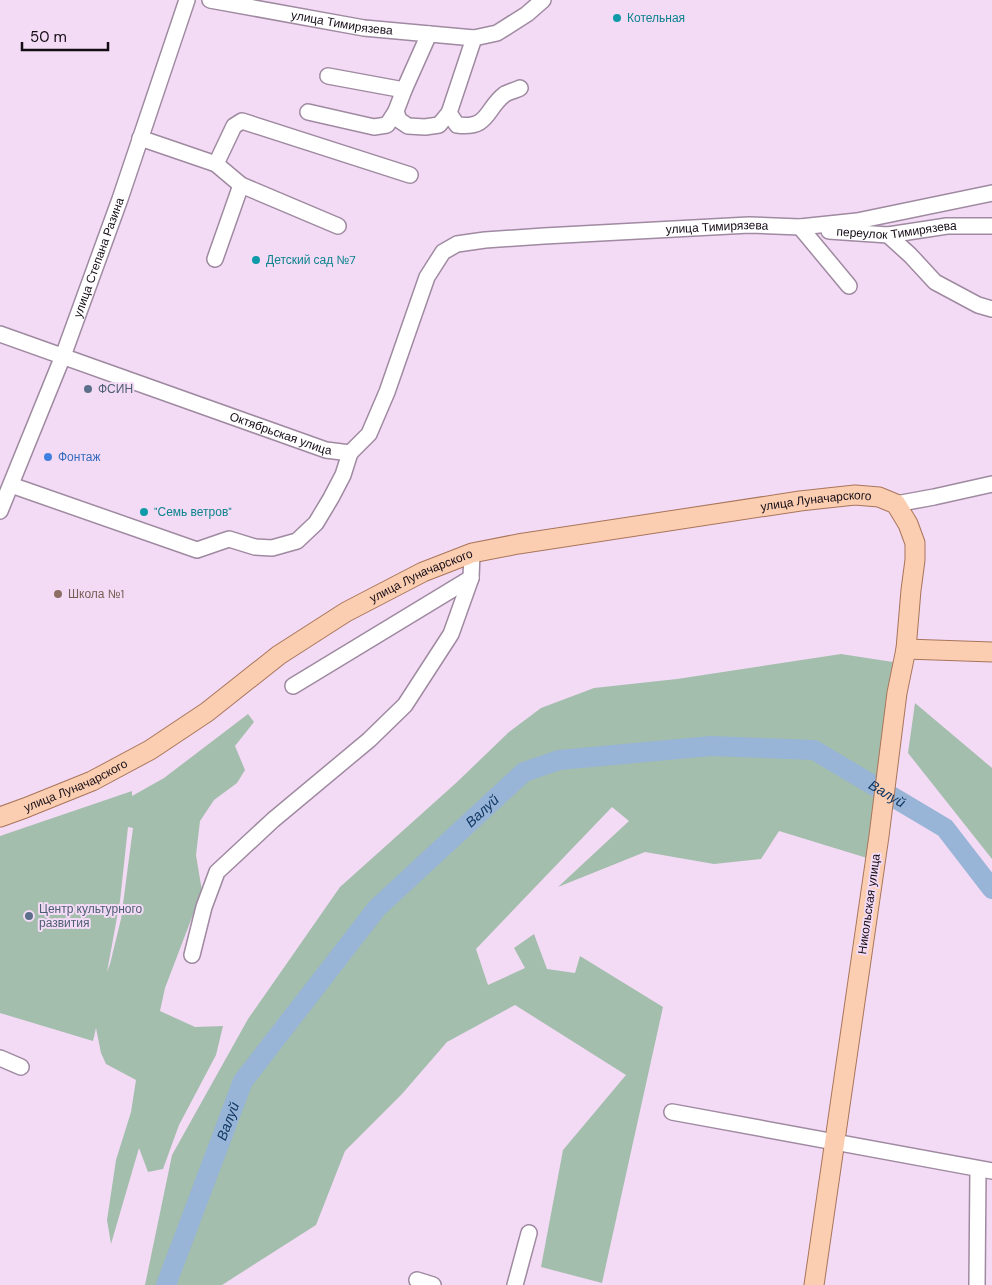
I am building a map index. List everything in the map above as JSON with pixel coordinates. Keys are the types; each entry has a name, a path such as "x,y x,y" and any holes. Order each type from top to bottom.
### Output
{"main road":[{"name":"улица Луначарского","path":"0,817 92,781 150,750 207,712 279,655 346,612 423,572 472,553 518,544 800,501 855,495 880,497 896,504"},
{"name":"Никольская улица","path":"814,1285 897,693 906,649 915,543 908,524 896,504"},
{"path":"906,649 992,652"}],"street":[{"name":"улица Степана Разина","path":"0,511 63,356 120,199 187,0"},
{"name":"улица Тимирязева","path":"210,0 364,28 474,38"},
{"path":"396,111 398,120 408,126 425,127 439,125 449,113 474,38 497,32 527,14 543,0"},
{"path":"308,112 374,127 386,125 396,111 429,34"},
{"path":"328,76 404,90"},
{"path":"449,113 458,125 468,126 484,121 506,94 520,88"},
{"path":"216,164 234,126 242,121 410,175"},
{"path":"140,138 216,164 241,186 338,226"},
{"path":"215,259 241,186"},
{"name":"улица Тимирязева","path":"350,453 369,434 387,392 427,277 443,252 458,244 485,240 749,225 800,227 858,221 992,193"},
{"name":"переулок Тимирязева","path":"800,227 835,232 888,235 947,226 992,226"},
{"path":"800,227 849,286"},
{"path":"888,235 935,282 978,305 992,309"},
{"name":"Октябрьская улица","path":"0,334 326,450 350,453"},
{"path":"11,485 197,550 229,539 255,547 272,548 297,541 316,524 343,475 350,453"},
{"name":"улица Луначарского","path":"896,504 992,484"},
{"path":"192,955 204,907 217,872 273,820 369,740 405,705 451,634 471,578 472,553"},
{"path":"293,686 471,578"},
{"path":"0,1058 21,1067"},
{"path":"672,1112 985,1170 977,1285"},
{"path":"515,1285 529,1233"},
{"path":"417,1280 433,1285"}],"green space":[{"path":"841,654 893,662 867,858 779,831 761,859 714,864 645,852 558,887 629,821 612,807 476,949 488,985 525,968 514,948 534,934 547,969 575,973 580,956 663,1007 602,1283 541,1267 563,1150 626,1075 515,1005 447,1042 402,1094 345,1151 316,1225 222,1285 145,1285 172,1155 248,1019 340,887 456,783 509,732 541,708 594,688 677,679"},
{"path":"915,703 992,768 992,859 908,753"},
{"path":"248,714 254,722 235,746 245,770 237,783 214,800 200,821 196,855 202,891 165,988 160,1011 195,1027 223,1026 216,1055 179,1125 163,1169 148,1172 139,1148 111,1244 107,1220 116,1160 131,1112 136,1080 106,1064 101,1053 96,1028 93,1041 0,1013 0,836 132,791 132,796 164,778","holes":["128,827 133,828 121,919 107,972 120,901"]}],"waterway":[{"name":"Валуй","path":"166,1285 243,1081 377,908 524,772 559,760 711,746 814,750 945,828 992,889"}],"place":[{"name":"Котельная","path":"617,18"},
{"name":"Детский сад №7","path":"256,260"},
{"name":"ФСИН","path":"88,389"},
{"name":"Фонтаж","path":"48,457"},
{"name":"\"Семь ветров\"","path":"144,512"},
{"name":"Школа №1","path":"58,594"},
{"name":"Центр культурного развития","path":"29,916"}]}
